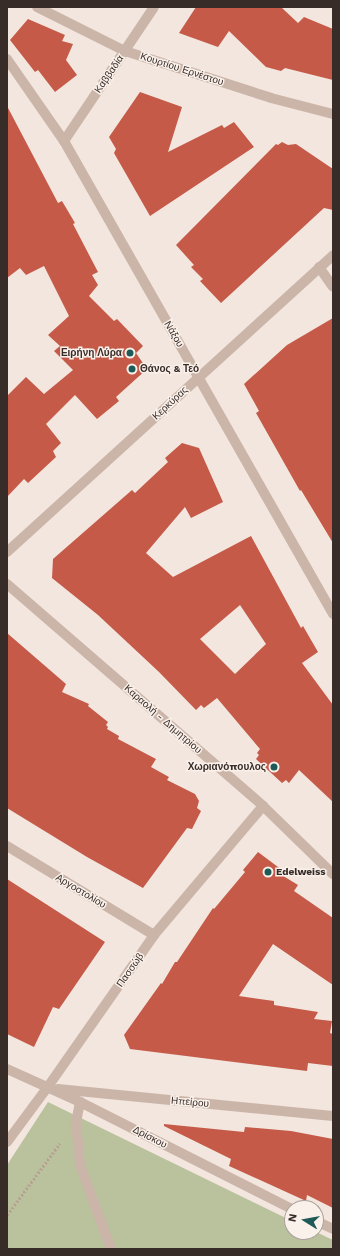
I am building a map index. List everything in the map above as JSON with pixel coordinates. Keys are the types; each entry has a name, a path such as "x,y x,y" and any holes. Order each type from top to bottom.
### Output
{"street":[{"name":"Κουρτίου Ερνέστου","path":"37,7 125,51 271,98 333,114"},
{"name":"Καββαδία","path":"64,140 154,7"},
{"name":"Νάξου","path":"7,59 64,140 333,614"},
{"name":"Κερκύρας","path":"7,552 198,376 333,255"},
{"path":"319,267 333,287"},
{"name":"Καραολή - Δημητρίου","path":"7,584 263,806 333,874"},
{"name":"Πασσώβ","path":"7,1142 47,1088 154,935 263,806"},
{"name":"Αργοστολίου","path":"7,846 154,935"},
{"name":"Δρίσκου","path":"7,1069 80,1102 284,1205"},
{"name":"Ηπείρου","path":"47,1088 333,1116"},
{"path":"80,1102 76,1122 80,1165 111,1249"}],"path":[{"path":"7,1215 76,1122"}],"green space":[{"path":"48,1102 284,1217 284,1240 324,1240 324,1236 333,1240 333,1249 7,1249 7,1165"}],"building":[{"path":"196,7 281,7 298,23 304,17 333,29 333,80 285,68 281,71 266,67 229,31 218,47 179,33"},
{"path":"28,19 65,35 62,41 73,44 66,60 77,75 55,92 38,70 35,72 10,40"},
{"path":"140,92 182,107 168,152 222,125 224,128 234,122 254,147 150,216 114,153 116,149 109,137"},
{"path":"7,106 58,203 62,201 75,223 73,224 98,272 92,275 98,285 89,296 114,321 117,319 143,346 136,353 147,369 116,397 119,401 97,419 75,395 46,424 61,443 53,451 56,457 28,483 24,479 7,497 7,396 26,377 44,394 73,370 54,351 60,346 48,335 69,316 44,266 26,275 20,268 7,278"},
{"path":"282,142 288,145 296,144 333,169 333,210 324,208 221,303 200,281 203,279 191,267 194,265 176,245 276,144 278,145"},
{"path":"333,318 333,543 301,490 300,491 256,413 259,411 244,384 287,345"},
{"path":"182,443 199,448 223,502 191,518 185,507 146,553 173,577 251,536 301,628 303,626 318,652 302,663 333,705 333,802 299,770 289,783 286,780 282,783 256,759 259,755 257,753 260,749 217,698 204,708 201,705 196,710 159,672 98,615 52,578 53,559 132,490 135,493 168,462 165,458","holes":["240,605 266,644 235,674 200,639"]},
{"path":"7,633 66,684 62,692 89,704 88,706 108,722 106,725 108,727 107,729 119,736 118,739 156,759 151,767 169,777 167,780 195,794 199,801 197,808 201,811 192,829 187,828 143,888 87,857 7,808"},
{"path":"258,852 282,870 280,874 298,885 294,891 333,918 333,985 273,944 239,996 274,1001 274,1005 318,1012 314,1019 332,1021 330,1033 333,1034 333,1066 308,1063 307,1071 130,1049 124,1035 161,983 162,984 175,962 177,962 213,908 214,909 245,872 243,870"},
{"path":"7,879 105,942 59,1009 53,1007 34,1047 7,1034"},
{"path":"164,1124 244,1132 245,1127 291,1131 333,1139 333,1208 324,1204 324,1200 317,1200 307,1195 306,1200 304,1200 229,1166 231,1159 164,1126"}],"place":[{"name":"Ειρήνη Λύρα","path":"130,353"},
{"name":"Θάνος & Τεό","path":"132,369"},
{"name":"Χωριανόπουλος","path":"274,767"},
{"name":"Edelweiss","path":"268,872"}]}
